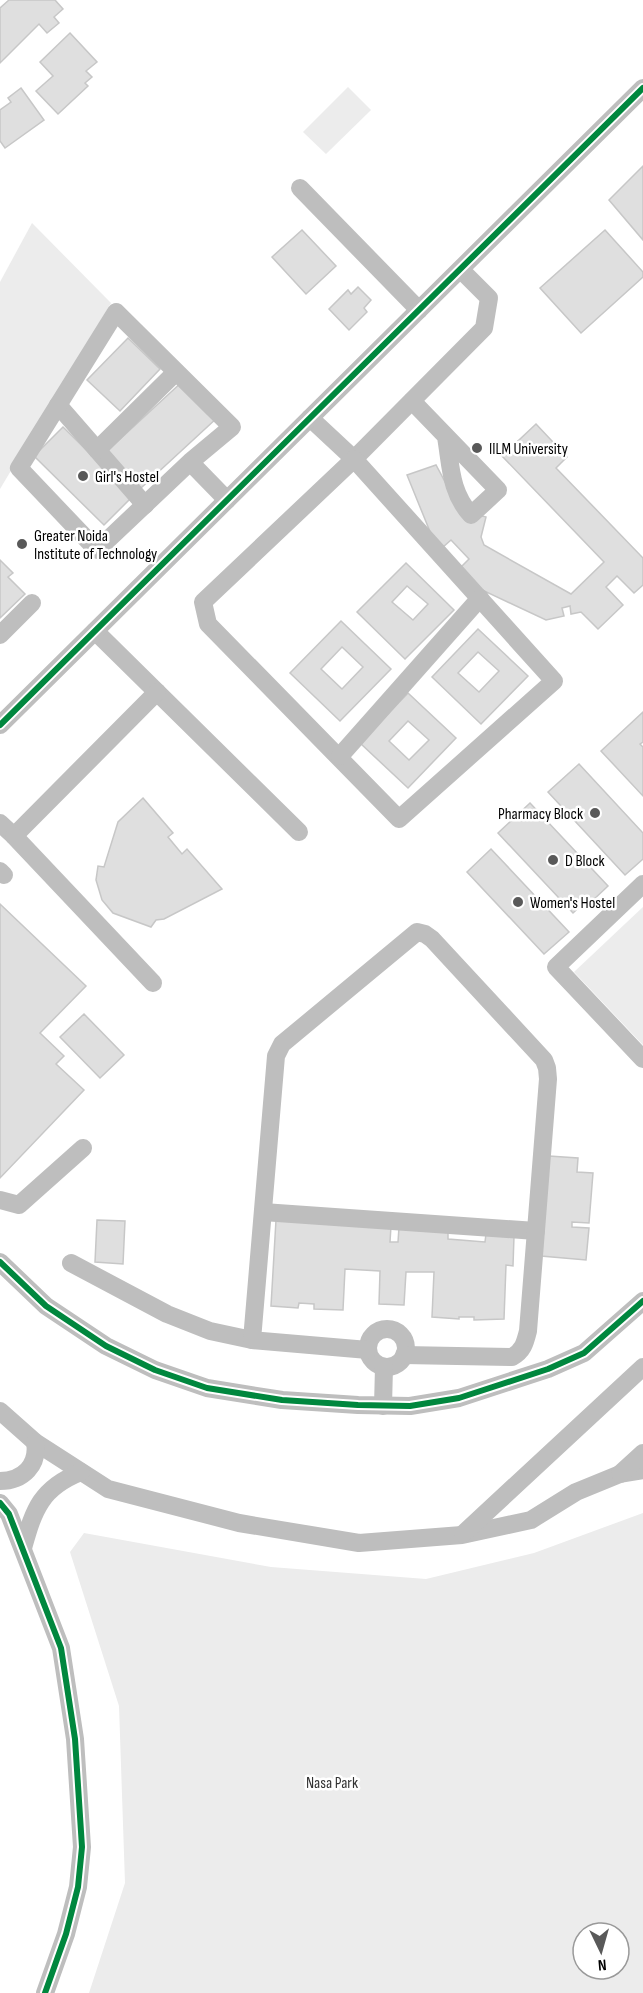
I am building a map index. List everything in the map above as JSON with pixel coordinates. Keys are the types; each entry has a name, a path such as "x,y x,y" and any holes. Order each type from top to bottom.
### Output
{"street":[{"path":"0,725 643,88"},
{"path":"300,188 419,310"},
{"path":"310,418 354,459 554,681 399,819 340,756 208,624 203,602 354,459 484,328 489,298 461,270"},
{"path":"116,312 176,372 232,427 190,462 97,550 19,468 116,312"},
{"path":"97,450 176,372"},
{"path":"412,401 446,436"},
{"path":"58,405 144,505"},
{"path":"190,462 227,500"},
{"path":"340,756 480,598"},
{"path":"0,634 33,603"},
{"path":"95,631 299,831"},
{"path":"14,836 157,692"},
{"path":"0,823 153,983"},
{"path":"643,884 556,966 643,1059"},
{"path":"252,1340 276,1056 282,1044 417,932 432,939 544,1060 548,1079 528,1331 521,1352 512,1357 404,1355"},
{"path":"0,1200 19,1204 83,1148"},
{"path":"263,1212 536,1231"},
{"path":"0,1262 46,1306 106,1346 155,1370 207,1388 282,1400 410,1406 459,1398 548,1369 584,1353 643,1301"},
{"path":"71,1263 167,1314 210,1331 252,1340 368,1350"},
{"path":"380,1330 392,1330 402,1337 406,1349 396,1364 384,1367 373,1361 368,1350 370,1338 380,1330"},
{"path":"383,1406 384,1367"},
{"path":"462,1535 643,1367"},
{"path":"0,1412 35,1442 108,1488 239,1523 359,1543 462,1535 531,1520 576,1492 620,1474 643,1470"},
{"path":"0,1481 18,1479 27,1472 36,1456 35,1442"},
{"path":"620,1474 643,1453"},
{"path":"23,1548 37,1505 63,1479 81,1472"},
{"path":"0,1503 9,1514 62,1648 75,1738 82,1847 78,1887 66,1934 45,1993"}],"green space":[{"path":"348,87 371,110 326,154 303,132"},
{"path":"32,223 111,303 0,489 0,282"},
{"path":"643,907 643,1045 574,972"},
{"name":"Nasa Park","path":"643,1513 643,1993 89,1993 125,1883 119,1706 70,1552 84,1533 271,1567 426,1579 534,1553"}],"building":[{"path":"9,0 55,0 63,9 54,17 59,23 47,33 39,24 0,63 0,8"},
{"path":"70,33 97,62 86,71 92,77 85,83 88,86 58,114 36,91 53,76 40,62"},
{"path":"21,88 44,120 5,148 0,141 0,110 11,102 8,98"},
{"path":"643,166 643,240 609,200"},
{"path":"302,230 336,266 306,294 272,257"},
{"path":"605,230 643,272 643,277 581,333 540,288"},
{"path":"358,287 371,300 364,308 367,312 349,330 329,309 348,290 351,294"},
{"path":"128,338 160,369 120,411 87,380"},
{"path":"184,380 218,417 141,488 106,452"},
{"path":"536,424 567,457 556,468 643,558 643,585 634,593 617,576 606,587 623,605 598,629 581,612 571,614 570,606 562,608 564,616 546,620 482,590 460,568 469,559 451,540 442,548 433,539 407,475 436,465 466,521 479,515 486,517 481,537 484,545 571,594 604,562 502,456"},
{"name":"Girl's Hostel","path":"63,427 133,496 104,525 34,456"},
{"path":"0,560 13,573 8,577 25,594 0,618"},
{"path":"406,563 454,610 405,659 357,612","holes":["407,586 428,604 413,620 392,602"]},
{"path":"341,621 391,669 340,721 290,673","holes":["342,647 363,667 342,689 321,669"]},
{"path":"478,629 528,676 481,724 432,677","holes":["478,652 499,671 479,692 458,673"]},
{"path":"408,693 456,738 408,788 360,743","holes":["408,721 429,740 409,760 389,741"]},
{"path":"643,712 643,742 640,744 643,747 643,796 601,751"},
{"name":"Pharmacy Block","path":"579,764 643,833 643,859 625,875 548,792"},
{"path":"143,798 173,833 168,837 182,854 187,849 222,889 164,919 156,920 151,927 113,913 102,900 96,880 98,866 104,867 118,822"},
{"name":"D Block","path":"530,803 608,886 590,903 587,900 573,913 498,833"},
{"name":"Women's Hostel","path":"491,849 569,932 544,954 467,872"},
{"path":"0,904 86,986 40,1033 64,1056 56,1064 84,1090 0,1178"},
{"path":"84,1014 124,1055 100,1078 60,1037"},
{"path":"549,1156 578,1158 577,1172 593,1173 589,1223 572,1222 572,1227 589,1228 586,1260 541,1256"},
{"path":"97,1220 125,1221 123,1264 95,1262"},
{"path":"276,1220 391,1226 390,1242 398,1242 399,1227 448,1229 448,1239 485,1242 486,1234 514,1236 513,1266 506,1265 504,1319 474,1320 474,1317 459,1317 459,1319 432,1317 434,1272 406,1272 404,1305 379,1304 380,1271 345,1269 343,1310 314,1309 314,1304 299,1303 298,1308 271,1306"}],"cycle path":[{"path":"0,725 643,88"},
{"path":"0,1262 46,1306 106,1346 155,1370 207,1388 282,1400 358,1405 410,1406 459,1398 548,1369 584,1353 643,1301"},
{"path":"0,1503 9,1514 61,1648 75,1739 82,1847 78,1887 66,1934 45,1993"}],"place":[{"name":"IILM University","path":"477,448"},
{"name":"Girl's Hostel","path":"83,476"},
{"name":"Greater Noida Institute of Technology","path":"22,544"},
{"name":"Pharmacy Block","path":"595,813"},
{"name":"D Block","path":"553,860"},
{"name":"Women's Hostel","path":"518,902"}]}
